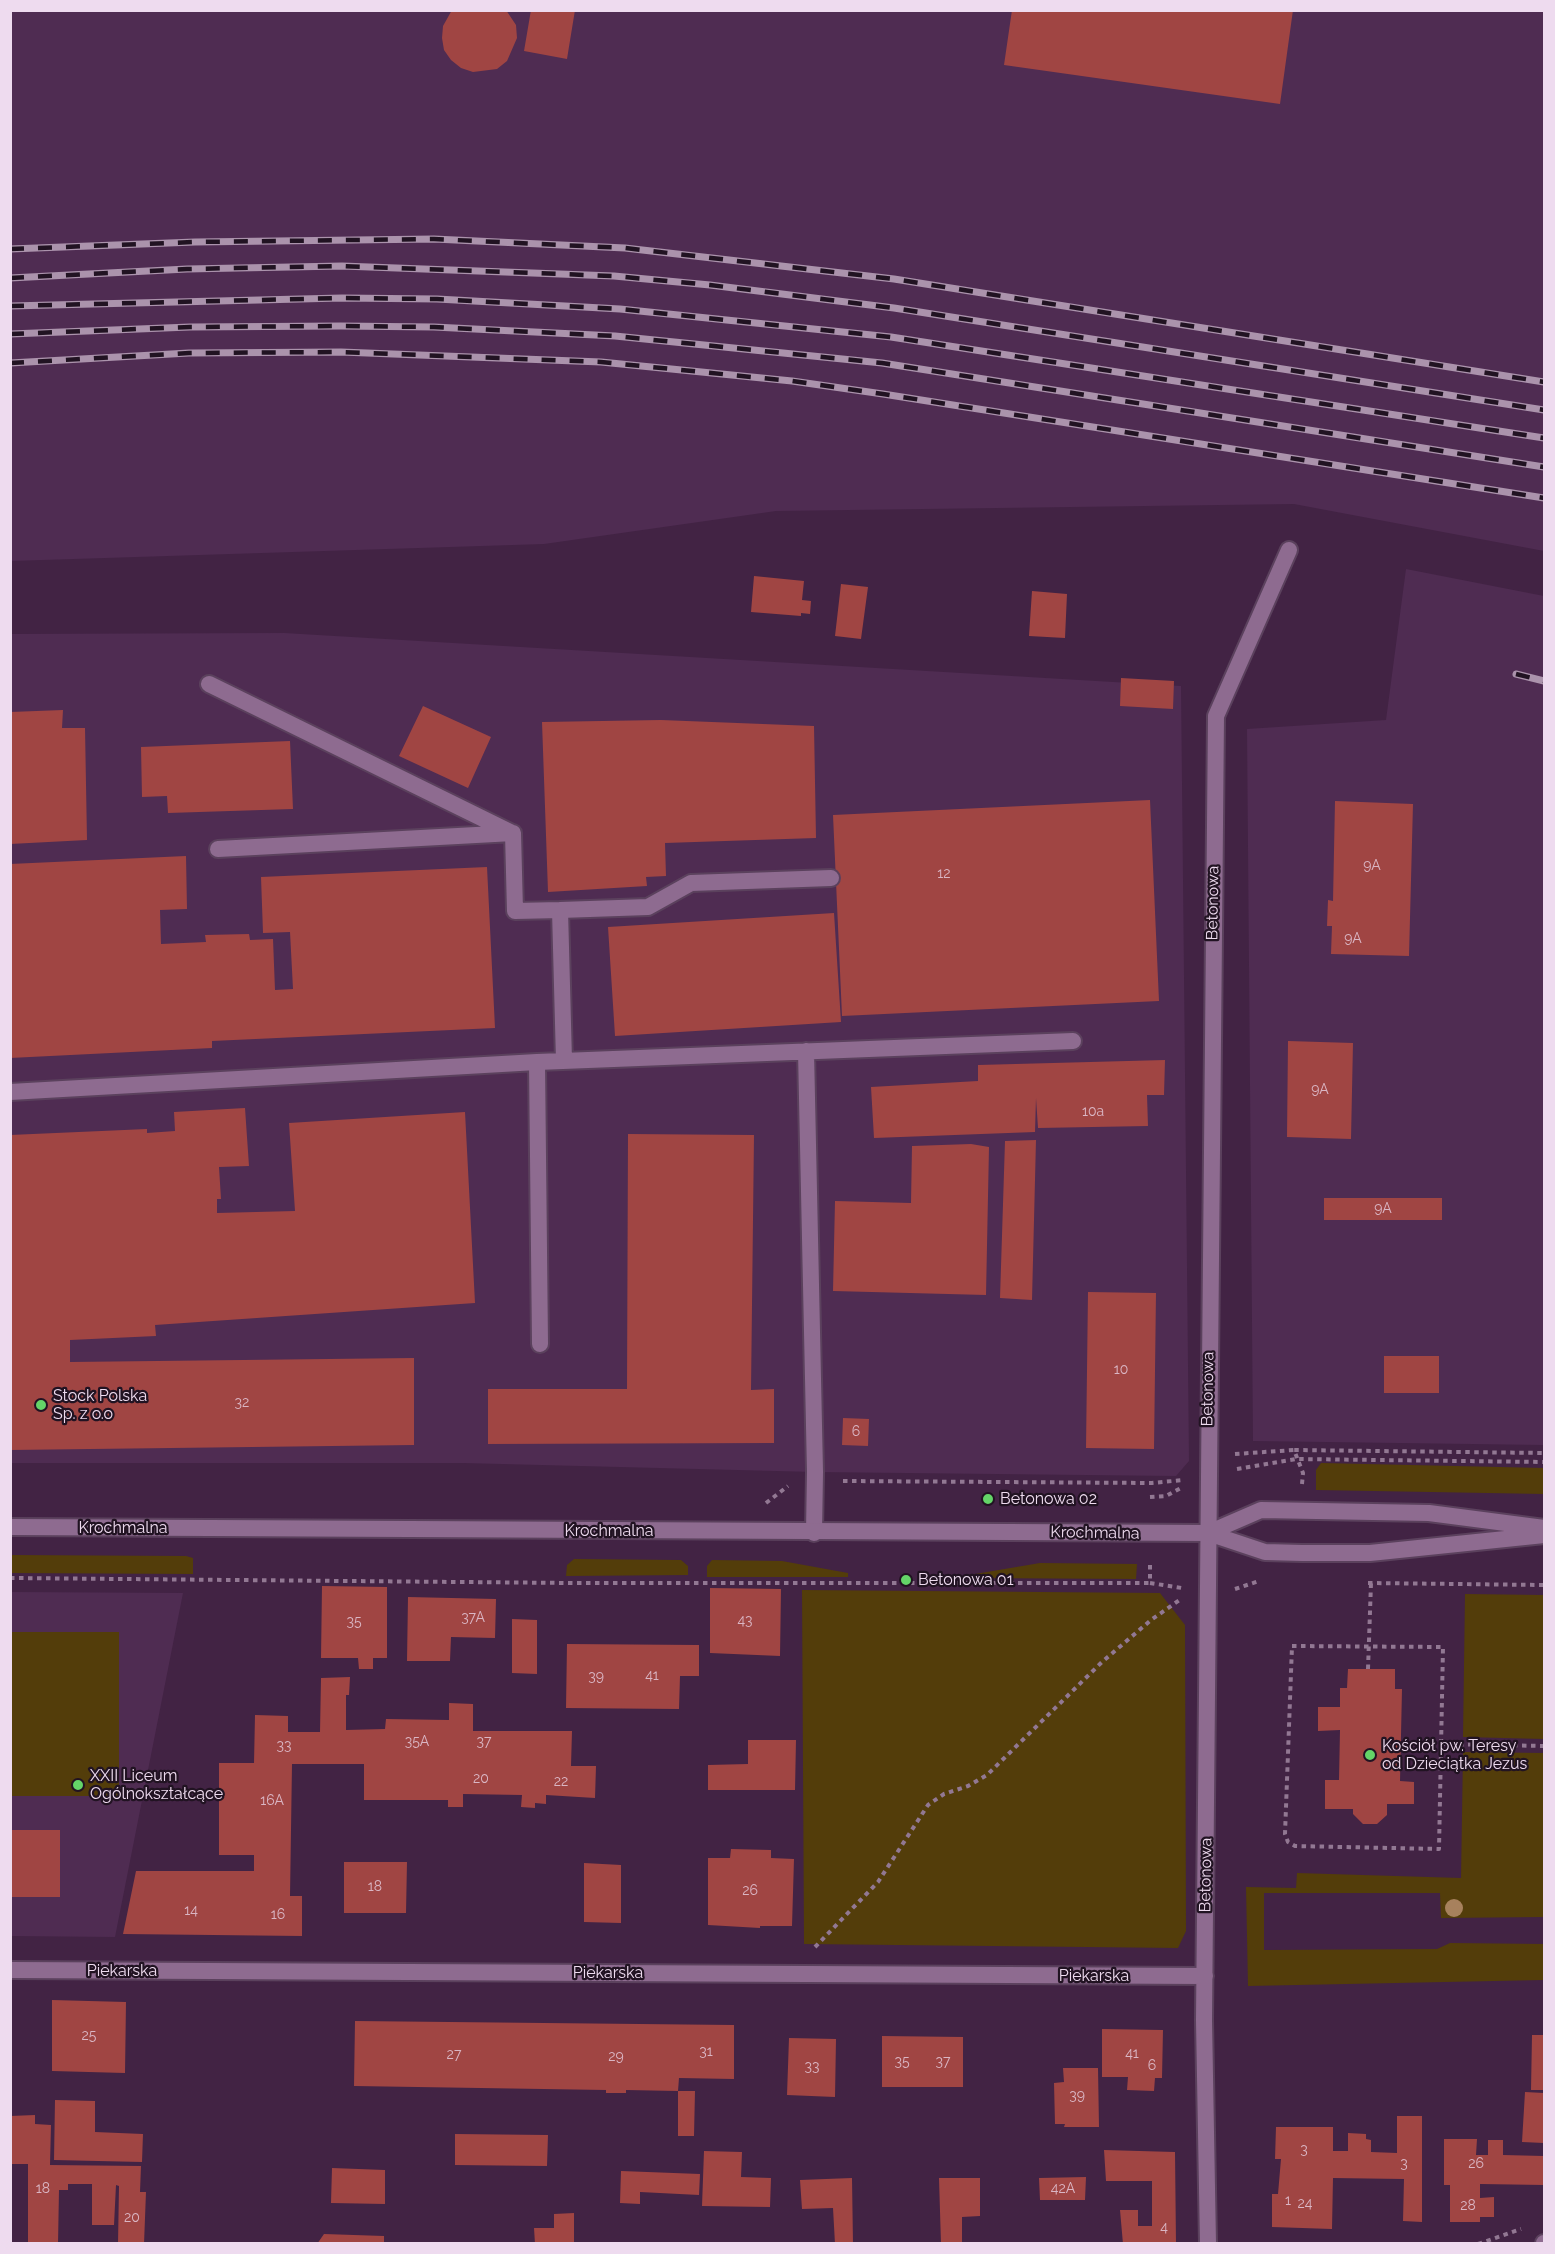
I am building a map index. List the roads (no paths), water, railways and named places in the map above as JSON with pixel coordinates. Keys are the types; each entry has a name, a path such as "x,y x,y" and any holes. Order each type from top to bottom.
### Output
{"street":[{"name":"Betonowa","path":"1208,2244 1205,1976 1207,1476 1216,716 1289,550"},
{"path":"209,684 513,833"},
{"path":"218,849 513,833"},
{"path":"513,833 515,911 648,907 691,883 831,878"},
{"path":"560,910 564,1061"},
{"path":"10,1092 537,1062 1073,1041"},
{"path":"806,1051 814,1533"},
{"path":"537,1062 540,1344"},
{"name":"Krochmalna","path":"1208,1533 1262,1510 1429,1513 1545,1528"},
{"name":"Krochmalna","path":"10,1527 814,1533 1208,1533 1265,1552 1302,1554 1380,1552 1545,1535"},
{"name":"Piekarska","path":"10,1970 1205,1976"}],"railway":[{"path":"10,249 195,242 434,239 625,248 894,279 1544,382"},
{"path":"10,278 187,269 342,266 614,276 710,285 894,308 1544,410"},
{"path":"10,306 342,298 437,299 620,309 891,337 1544,438"},
{"path":"10,334 190,327 341,326 434,327 615,336 882,363 1544,467"},
{"path":"10,363 189,353 341,352 601,362 792,381 883,394 1544,498"},
{"path":"1516,674 1544,681"}],"place":[{"name":"Stock Polska Sp. z o.o","path":"41,1405"},
{"name":"Betonowa 02","path":"988,1499"},
{"name":"Betonowa 01","path":"906,1580"},
{"name":"Kościół pw. Teresy od Dzieciątka Jezus","path":"1370,1755"},
{"name":"XXII Liceum Ogólnokształcące","path":"78,1785"}]}
